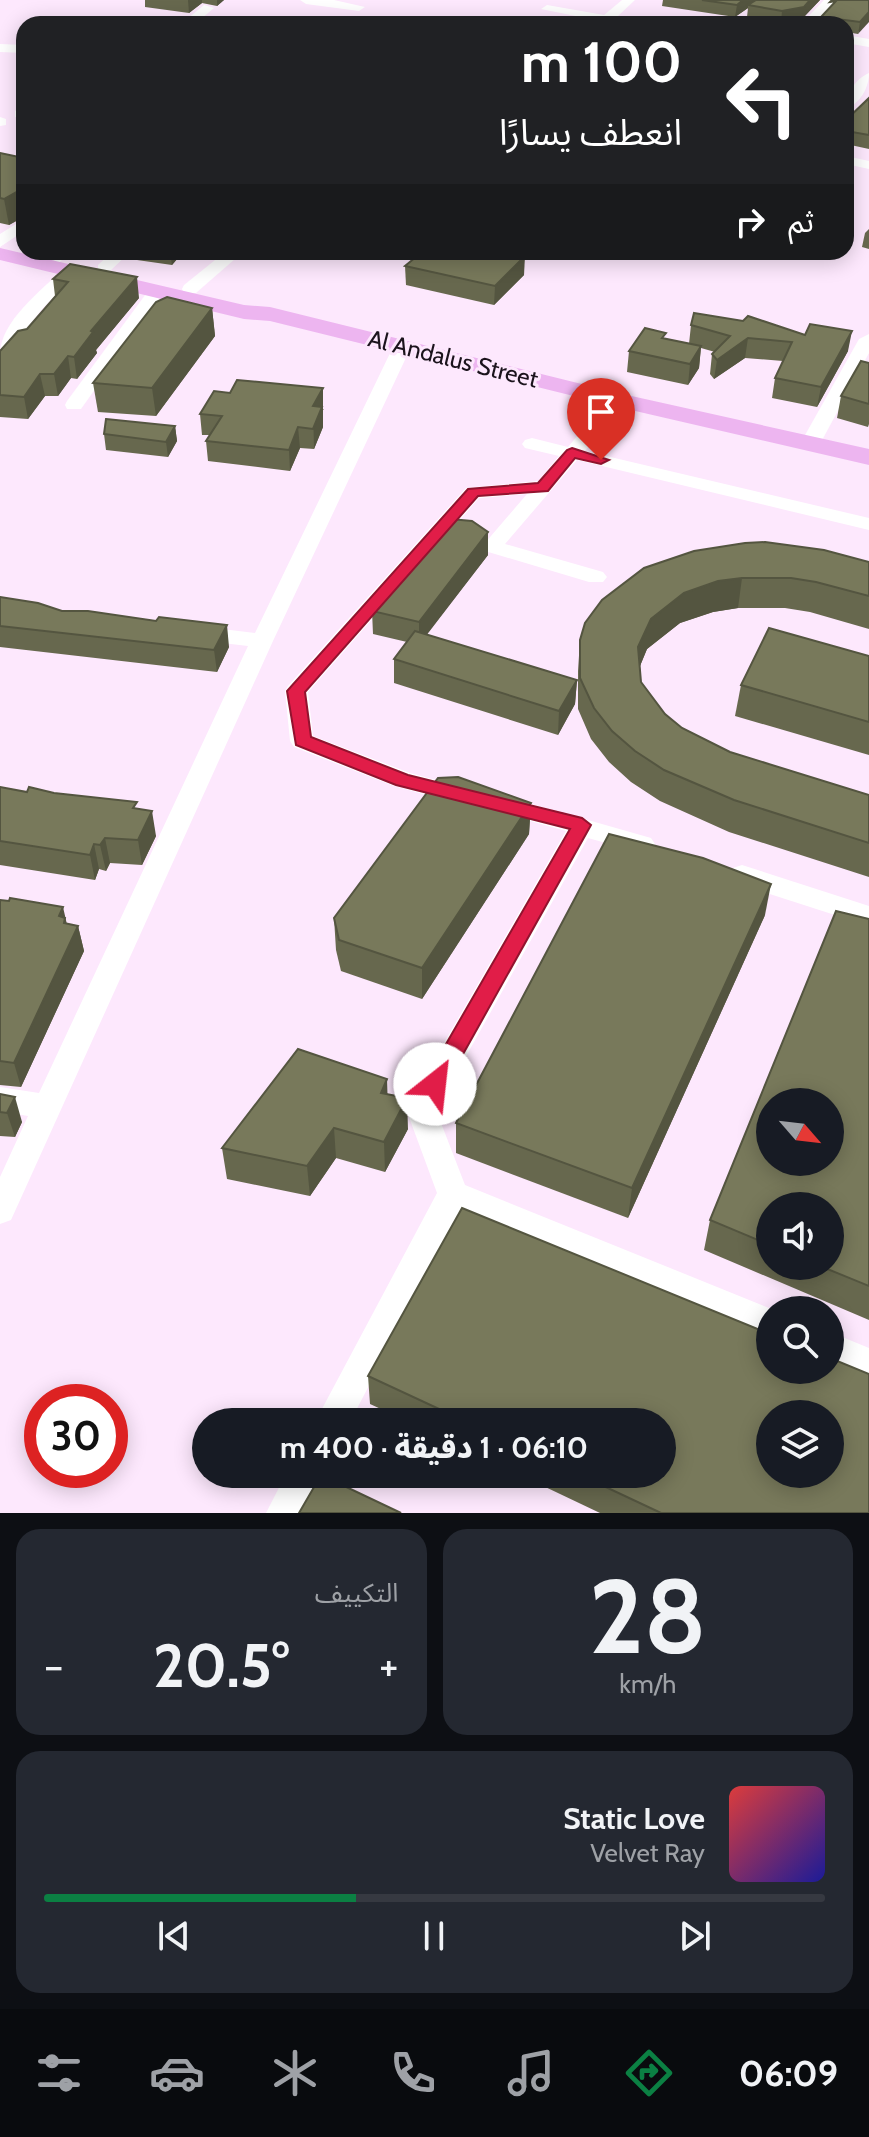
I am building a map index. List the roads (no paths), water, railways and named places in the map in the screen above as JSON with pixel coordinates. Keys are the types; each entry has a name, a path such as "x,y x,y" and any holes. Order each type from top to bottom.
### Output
{"main road":[{"name":"Al Andalus Street","path":"65,260 254,304 270,314"},
{"name":"Al Andalus Street","path":"65,260 157,291 244,312 270,314 618,400 869,457"}],"street":[{"path":"306,0 361,4"},
{"path":"610,16 629,0"},
{"path":"815,16 831,0"},
{"path":"198,16 208,8"},
{"path":"547,9 589,16"},
{"path":"854,95 869,77"},
{"path":"0,243 16,230"},
{"path":"0,350 43,298 65,260"},
{"path":"104,268 113,260"},
{"path":"190,289 225,260"},
{"path":"74,405 157,291"},
{"path":"810,444 868,339"},
{"path":"0,1210 262,641 402,347"},
{"path":"596,577 492,547 618,400"},
{"path":"532,444 869,524"},
{"path":"542,487 473,492 296,691 302,741 403,780 582,825 657,849"},
{"path":"169,630 262,641"},
{"path":"582,825 421,1109 453,1194 756,1318"},
{"path":"718,868 869,916"},
{"path":"0,1099 49,1107"},
{"path":"339,1408 453,1194"},
{"path":"844,1354 869,1364"},
{"path":"284,1513 297,1488"}]}
